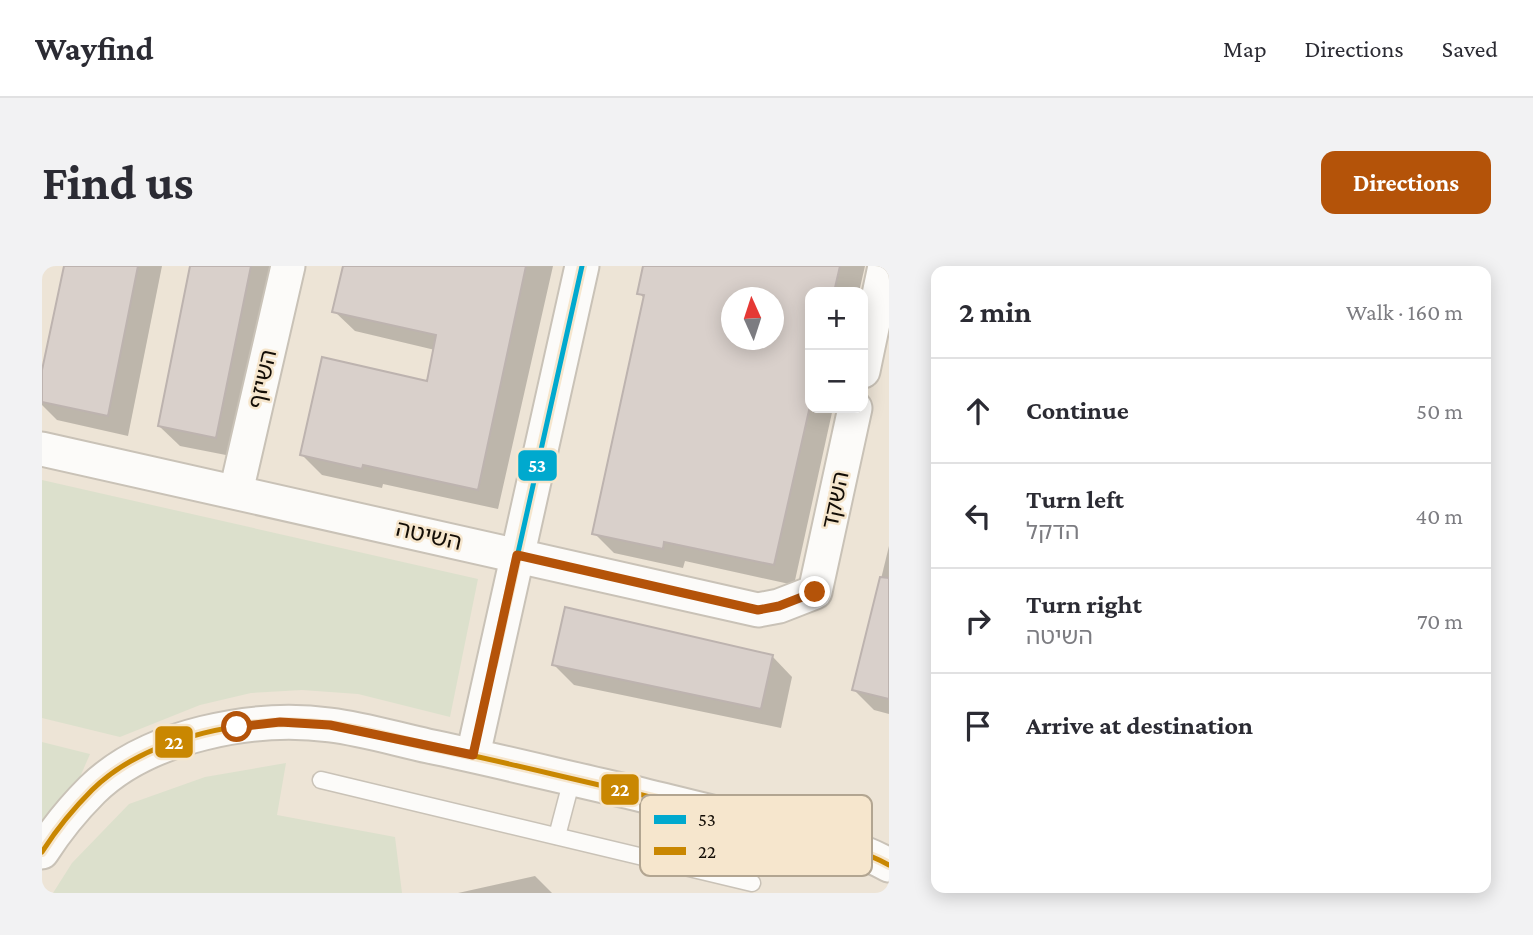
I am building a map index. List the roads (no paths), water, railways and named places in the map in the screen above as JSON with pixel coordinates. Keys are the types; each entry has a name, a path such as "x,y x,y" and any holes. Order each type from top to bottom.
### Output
{"street":[{"name":"השיזף","path":"236,492 288,266"},
{"path":"473,755 582,266"},
{"path":"868,350 886,266"},
{"name":"השקד","path":"815,592 854,413"},
{"name":"השיטה","path":"42,449 758,610 779,606 815,592"},
{"path":"42,852 93,789 138,757 184,737 280,722 330,725 473,755 640,795"},
{"path":"872,858 889,865"}],"lane":[{"path":"557,836 572,779"},
{"path":"321,780 640,856"},
{"path":"723,876 752,883"}]}
